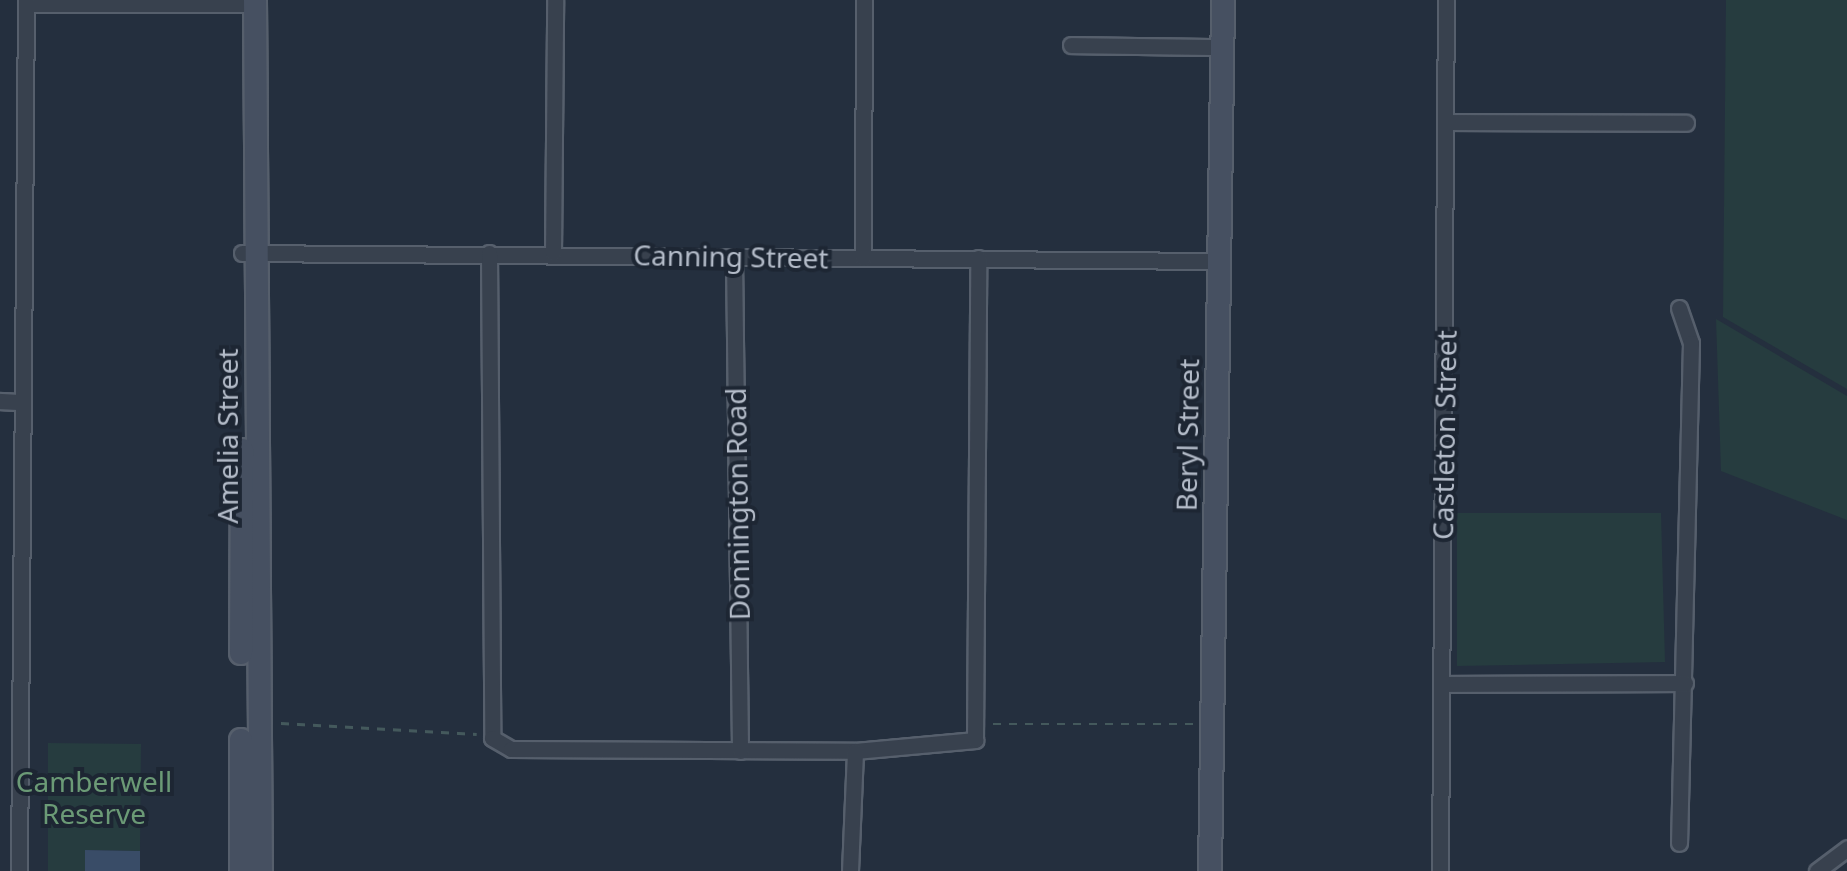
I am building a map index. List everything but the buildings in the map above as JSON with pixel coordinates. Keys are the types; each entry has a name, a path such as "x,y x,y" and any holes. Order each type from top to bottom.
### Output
{"main road":[{"name":"Beryl Street","path":"1210,871 1222,0"},
{"name":"Amelia Street","path":"241,871 249,2"},
{"name":"Amelia Street","path":"249,253 261,871"}],"street":[{"path":"554,254 555,0"},
{"path":"863,258 864,0"},
{"name":"Castleton Street","path":"1440,871 1446,0"},
{"path":"20,871 20,402 26,2 249,2"},
{"path":"1070,45 1221,47"},
{"path":"1448,122 1686,123"},
{"name":"Canning Street","path":"249,253 1221,262"},
{"path":"489,253 492,738 511,749 855,751 967,746 976,724 978,258"},
{"name":"Donnington Road","path":"734,257 740,751"},
{"path":"1679,308 1691,343 1679,843"},
{"path":"0,401 20,402"},
{"path":"1441,684 1685,683"},
{"path":"850,871 855,751"},
{"path":"1818,871 1847,848"}],"path":[{"path":"270,722 457,728 492,738"},
{"path":"976,724 1211,724"}],"green space":[{"path":"1726,0 1847,0 1847,389 1723,317"},
{"path":"1716,319 1847,396 1847,520 1721,471"},
{"path":"1457,513 1661,513 1665,662 1457,666"},
{"name":"Camberwell Reserve","path":"48,743 141,744 140,851 86,850 85,871 48,871"}],"water":[{"path":"85,850 140,851 140,871 85,871"}]}
